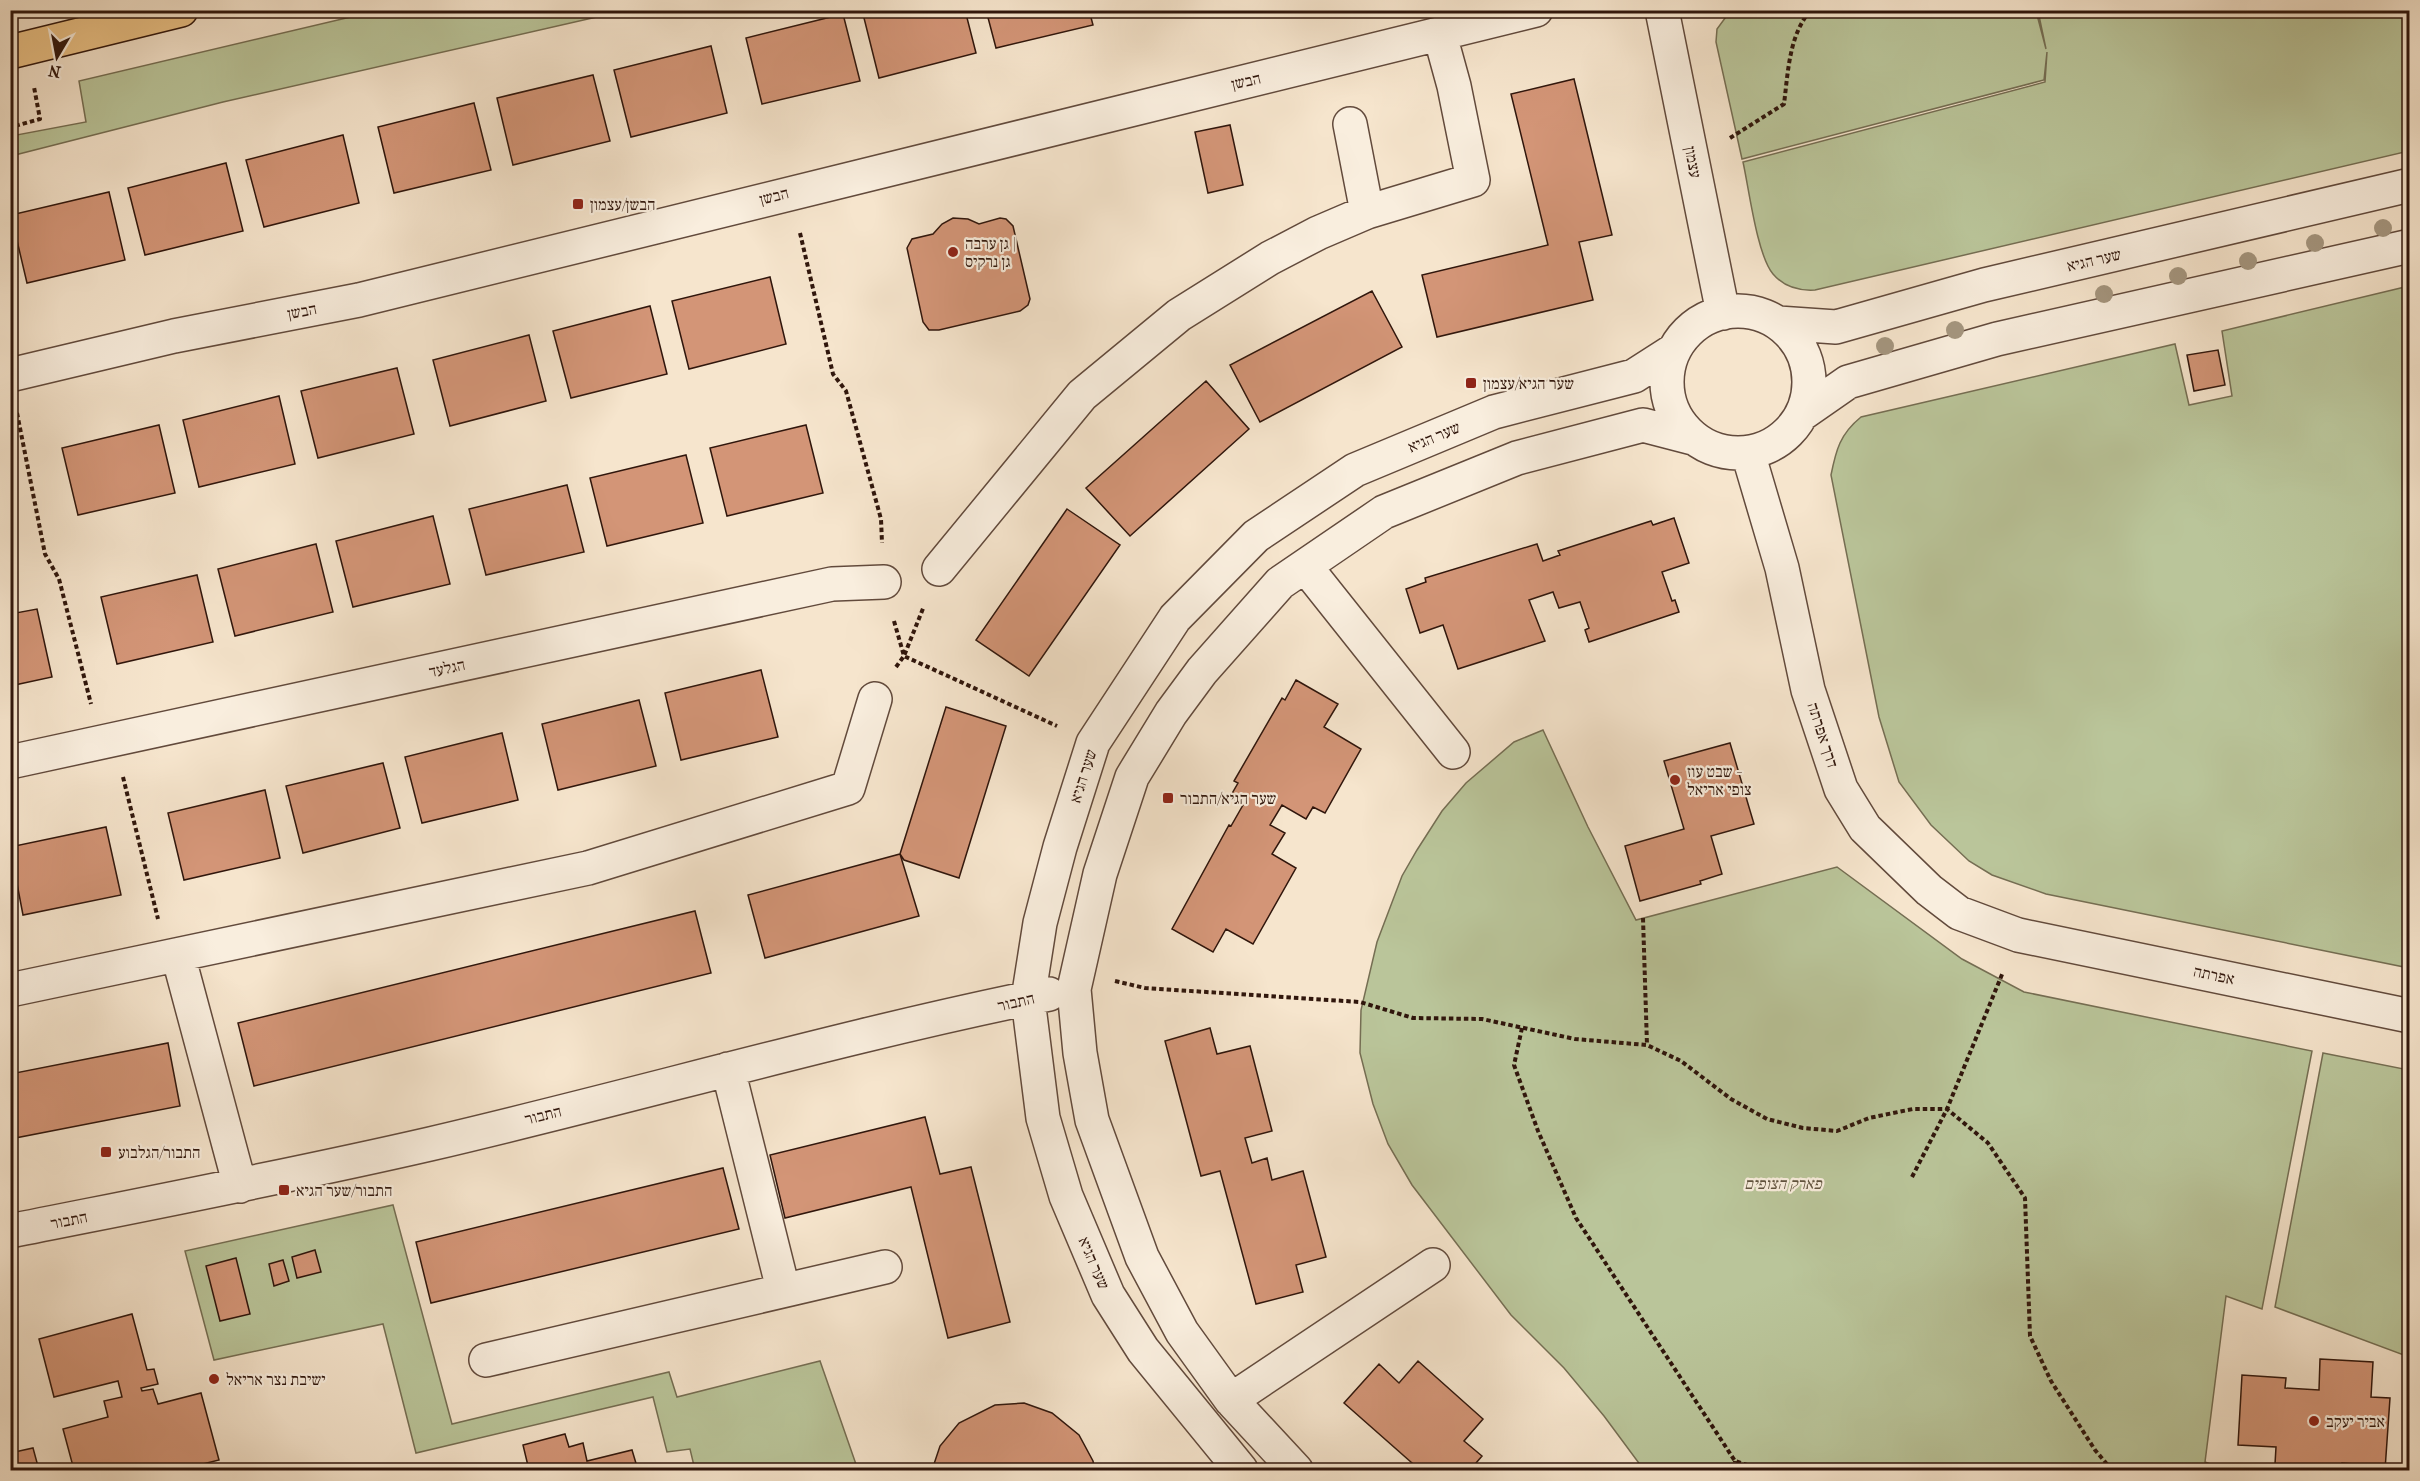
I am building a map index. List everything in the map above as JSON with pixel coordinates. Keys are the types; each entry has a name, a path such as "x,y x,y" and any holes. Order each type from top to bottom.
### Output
{"main road":[{"path":"10,52 181,10"}],"street":[{"name":"הבשן","path":"10,375 174,336 359,300 1536,10"},
{"name":"עצמון","path":"1662,10 1723,314"},
{"path":"939,569 1082,395 1179,315 1270,258 1367,212 1473,180 1454,86 1440,35"},
{"path":"1350,124 1367,212"},
{"name":"שער הגיא","path":"1778,323 1836,327 1984,285 2409,185"},
{"path":"1802,414 1848,382 1997,339 2409,246"},
{"path":"1296,1470 1232,1400 1182,1332 1142,1257 1092,1120 1080,1053 1076,981 1100,874 1132,777 1171,713 1202,671 1280,583 1384,512 1517,458 1643,425 1693,438 1714,450 1748,453 1767,448 1788,434 1802,414 1810,390 1807,363 1796,341 1778,323 1756,313 1732,311 1708,317 1687,331 1673,351 1667,371 1667,396 1676,419 1693,438"},
{"name":"שער הגיא","path":"1241,1470 1143,1350 1108,1294 1066,1196 1043,1118 1028,999 1040,923 1060,847 1093,743 1175,618 1266,530 1355,470 1494,412 1634,376 1673,351"},
{"name":"דרך אפרתה","path":"1748,453 1782,567 1808,690 1841,789 1865,828 1929,890 1959,913 2018,935"},
{"path":"1305,566 1453,753"},
{"name":"הגלעד","path":"10,762 102,744 831,584 884,582"},
{"path":"10,990 588,868 848,788 875,699"},
{"name":"אפרתה","path":"2018,935 2409,1016"},
{"path":"178,955 240,1186"},
{"name":"התבור","path":"10,1231 240,1186 430,1144 728,1069 1028,999 1076,981"},
{"path":"728,1069 783,1289"},
{"path":"1232,1400 1433,1265"},
{"path":"486,1360 885,1267"}],"path":[{"path":"1730,138 1784,104 1789,64 1798,28 1811,10"},
{"path":"10,131 15,126 40,119 33,78"},
{"path":"800,230 833,374 846,391 881,519"},
{"path":"16,408 45,554 59,579 102,744 120,764 164,941 178,955"},
{"path":"875,699 904,656 939,569"},
{"path":"884,582 904,656"},
{"path":"904,656 1093,743"},
{"path":"1642,918 1647,1045"},
{"path":"1912,1177 1947,1109 2004,968"},
{"path":"1076,981 1145,988 1360,1002 1413,1018 1482,1018 1575,1039 1647,1045 1681,1061 1731,1099 1767,1119 1803,1128 1837,1131 1869,1118 1913,1109 1947,1109 1988,1143 2025,1198 2030,1336 2051,1381 2095,1450 2112,1470"},
{"path":"1522,1028 1514,1065 1538,1131 1576,1218 1735,1461 1763,1470"},
{"path":"1734,1470 1735,1461"}],"green space":[{"path":"1731,10 2036,11 2046,49 2038,11 2409,11 2409,151 1815,290 1798,289 1777,278 1767,265 1758,237 1743,162 2045,82 2047,52 2044,80 1742,159 1716,42 1717,29"},
{"path":"376,11 623,11 223,102 11,156 11,136 86,122 79,81"},
{"path":"2409,286 2409,968 2046,894 1992,875 1969,861 1931,825 1899,782 1879,717 1831,475 1837,450 1848,430 1861,417 2175,344 2189,405 2232,396 2222,331"},
{"name":"פארק הצופים","path":"1543,730 1588,827 1636,920 1837,867 1962,959 2024,992 2312,1051 2262,1309 2226,1296 2205,1462 2226,1470 1644,1470 1604,1416 1564,1368 1511,1315 1412,1185 1388,1144 1373,1104 1360,1053 1361,1010 1377,942 1402,876 1442,811 1466,783 1514,742"},
{"path":"2323,1053 2409,1070 2409,1357 2275,1307"},
{"path":"393,1205 452,1424 669,1372 677,1397 820,1361 858,1470 695,1470 690,1449 667,1452 653,1397 416,1453 383,1324 214,1360 185,1251"}],"building":[{"path":"862,10 965,10 976,53 879,78"},
{"path":"986,10 1089,10 1093,25 996,48"},
{"path":"1121,10 1149,10 1122,17"},
{"path":"843,14 860,81 762,104 746,38"},
{"path":"711,46 727,113 631,137 614,70"},
{"path":"593,75 610,141 513,165 497,98"},
{"path":"1574,79 1612,235 1579,242 1593,300 1437,337 1422,275 1548,245 1511,94"},
{"path":"474,103 491,170 394,193 378,127"},
{"path":"1230,125 1243,185 1208,193 1195,132"},
{"path":"343,135 359,203 264,227 246,160"},
{"path":"226,163 243,231 145,255 128,188"},
{"path":"109,192 125,260 27,283 11,215"},
{"path":"953,218 968,219 979,224 1000,218 1006,219 1013,226 1030,299 1028,305 1020,311 939,330 929,330 923,322 907,248 912,239 933,234 942,224"},
{"path":"770,277 786,344 689,369 672,301"},
{"path":"1372,291 1402,347 1260,422 1230,365"},
{"path":"650,306 667,374 571,398 553,331"},
{"path":"529,335 546,401 450,426 433,360"},
{"path":"2218,350 2225,385 2194,391 2187,355"},
{"path":"397,368 414,434 318,458 301,391"},
{"path":"1206,381 1249,429 1130,536 1086,488"},
{"path":"279,396 295,464 199,487 183,420"},
{"path":"159,425 175,493 78,515 62,448"},
{"path":"806,425 823,493 727,516 710,448"},
{"path":"686,455 703,523 607,546 590,478"},
{"path":"567,485 584,552 486,575 469,509"},
{"path":"1067,509 1120,545 1029,676 976,640"},
{"path":"433,516 450,584 353,607 336,541"},
{"path":"1674,518 1689,563 1662,572 1672,601 1675,600 1679,612 1589,642 1585,630 1589,628 1580,602 1559,608 1553,592 1529,600 1545,641 1458,669 1443,625 1420,633 1406,589 1426,582 1425,578 1537,544 1543,561 1560,555 1558,551 1651,521 1653,525"},
{"path":"316,544 333,612 235,636 218,569"},
{"path":"197,575 213,642 117,664 101,597"},
{"path":"37,609 52,677 10,686 10,614"},
{"path":"761,670 778,737 681,760 665,693"},
{"path":"1296,680 1338,704 1324,727 1361,749 1325,813 1313,807 1306,819 1282,805 1270,825 1285,833 1272,854 1296,868 1253,944 1226,929 1213,952 1172,929 1229,825 1231,826 1243,805 1230,797 1238,783 1234,781 1282,698 1285,700"},
{"path":"639,700 656,766 558,790 542,724"},
{"path":"946,707 1006,726 959,878 904,860 900,854"},
{"path":"502,733 518,800 422,823 405,757"},
{"path":"1730,743 1754,824 1711,836 1722,874 1700,881 1701,884 1640,901 1625,846 1684,829 1664,761"},
{"path":"383,763 400,828 303,853 286,786"},
{"path":"265,790 280,858 184,880 168,813"},
{"path":"106,827 121,895 23,915 10,847"},
{"path":"900,854 919,916 765,958 748,895"},
{"path":"695,911 711,973 254,1086 238,1023"},
{"path":"1210,1028 1217,1054 1250,1046 1272,1131 1245,1138 1252,1163 1267,1158 1272,1180 1303,1171 1326,1257 1296,1265 1303,1292 1256,1304 1220,1171 1201,1176 1165,1041"},
{"path":"168,1043 180,1106 10,1139 10,1074"},
{"path":"925,1117 940,1174 971,1167 1010,1322 948,1338 911,1187 785,1218 770,1155"},
{"path":"723,1168 739,1229 431,1303 416,1242"},
{"path":"315,1250 321,1272 297,1278 292,1257"},
{"path":"236,1258 250,1314 220,1321 206,1266"},
{"path":"283,1260 289,1281 274,1286 269,1264"},
{"path":"132,1314 147,1370 154,1369 158,1384 141,1388 142,1391 153,1389 158,1404 201,1393 219,1460 179,1470 115,1470 114,1466 99,1470 74,1470 63,1429 108,1417 104,1401 122,1397 118,1381 54,1397 39,1339"},
{"name":"אביר יעקב","path":"2320,1359 2373,1362 2371,1397 2390,1398 2385,1470 2354,1470 2354,1464 2342,1463 2342,1467 2275,1464 2276,1447 2238,1445 2242,1375 2286,1378 2285,1388 2319,1390"},
{"path":"1418,1361 1483,1419 1464,1441 1482,1456 1470,1470 1420,1470 1344,1403 1379,1364 1399,1383"},
{"path":"1024,1403 1052,1413 1079,1435 1093,1461 1095,1470 932,1470 940,1446 959,1423 995,1405"},
{"path":"565,1434 569,1447 583,1443 587,1461 632,1450 638,1470 529,1470 523,1445"},
{"path":"33,1448 39,1470 10,1470 10,1453"}],"place":[{"name":"הבשן/עצמון","path":"578,204"},
{"name":"גן ערבה | גן נרקיס","path":"953,252"},
{"name":"שער הגיא/עצמון","path":"1471,383"},
{"name":"שבט עוז - צופי אריאל","path":"1675,780"},
{"name":"שער הגיא/התבור","path":"1168,798"},
{"name":"התבור/הגלבוע","path":"106,1152"},
{"name":"התבור/שער הגיא","path":"284,1190"},
{"name":"ישיבת נצר אריאל","path":"214,1379"},
{"name":"אביר יעקב","path":"2314,1421"}]}
